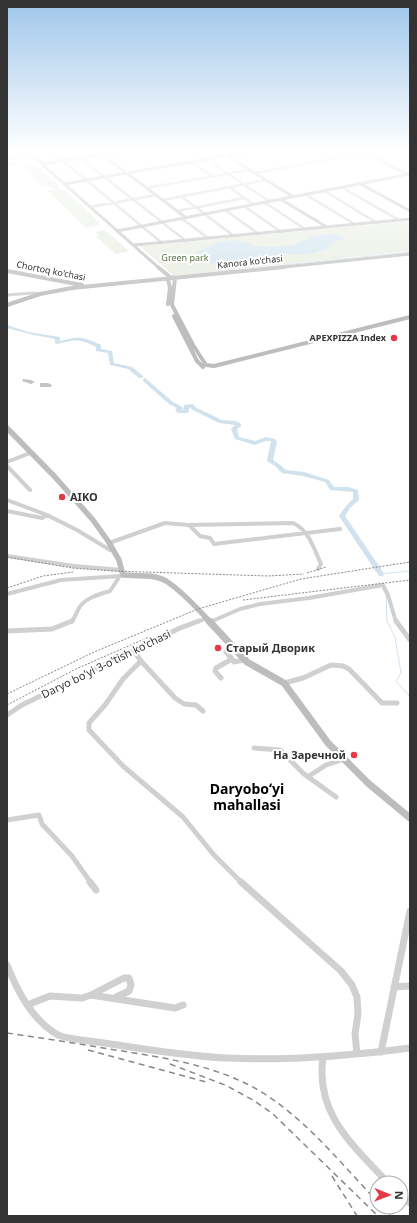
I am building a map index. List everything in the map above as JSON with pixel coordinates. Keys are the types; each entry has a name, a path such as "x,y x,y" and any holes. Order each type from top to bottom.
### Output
{"street":[{"path":"90,207 96,206"},
{"path":"118,206 162,243"},
{"path":"140,206 186,241"},
{"path":"171,206 208,238"},
{"path":"177,211 201,206"},
{"path":"215,206 220,210"},
{"path":"117,230 244,206"},
{"path":"244,206 281,232"},
{"path":"270,206 305,230"},
{"path":"291,206 327,228"},
{"path":"325,206 356,225"},
{"path":"350,206 378,223"},
{"path":"375,206 400,220"},
{"path":"401,206 410,211"},
{"path":"90,207 134,245 169,280 168,305 180,330 191,346 201,365 209,367 344,336 410,318"},
{"path":"196,207 234,236"},
{"path":"190,209 198,215"},
{"path":"225,210 259,234"},
{"path":"134,245 410,219"},
{"name":"Kanora ko'chasi","path":"169,280 175,278 410,254"},
{"name":"Chortoq ko'chasi","path":"7,270 73,286"},
{"path":"175,278 176,285 172,305 186,329 191,346"},
{"path":"7,305 40,294 73,286 169,280"},
{"path":"7,295 33,293 40,294"},
{"path":"209,367 359,329 410,318"},
{"path":"180,330 186,329"},
{"path":"344,336 359,329"},
{"path":"7,428 78,502 109,543 122,574"},
{"path":"7,462 30,453"},
{"path":"7,466 30,490"},
{"path":"7,500 48,515 110,550 113,550"},
{"path":"7,511 42,518 48,515"},
{"path":"109,543 159,524 189,525 294,523 299,524 305,532 321,564 318,569"},
{"path":"189,525 200,536 210,538 214,544 340,529"},
{"path":"7,556 163,579 209,620 244,660 284,683 320,733 344,759 369,784 410,818"},
{"path":"7,594 66,579 122,574"},
{"path":"7,630 52,629 70,623 76,617 79,608 88,600 99,594 110,591 122,574"},
{"name":"Daryo bo'yi 3-o'tish ko'chasi","path":"7,714 79,676 180,628 260,604 309,598 383,585 395,620 410,640"},
{"path":"233,647 226,652 234,662 244,660"},
{"path":"134,651 140,661 175,698 184,704 196,706 203,711"},
{"path":"221,678 215,669 232,659"},
{"path":"140,661 123,679 105,705 89,723 89,730 123,766 183,817 214,855 248,889 341,971 352,985 357,997 357,1054"},
{"path":"284,683 303,678 331,665 342,666 349,670 382,703 397,703"},
{"path":"254,748 280,750 304,774 309,776 336,797"},
{"path":"309,776 326,765 344,759"},
{"path":"7,820 39,816 42,824 72,856 96,890"},
{"path":"381,1052 410,911"},
{"path":"7,965 21,997 33,1014 44,1026 59,1036 198,1056 323,1058 410,1048"},
{"path":"27,1005 50,996 82,998 124,978 129,978 132,983 128,994 114,998"},
{"path":"394,987 410,986"},
{"path":"91,995 175,1008 183,1005"},
{"path":"323,1058 321,1080 323,1090 335,1120 344,1134 381,1175"}],"green space":[{"path":"63,206 82,206 99,222 100,225 86,228"},
{"name":"Green park","path":"410,221 410,251 174,276 140,246"},
{"path":"104,230 129,251 115,254 96,236 99,236 95,232"}],"water":[{"path":"324,234 336,234 341,235 339,237 347,238 328,246 331,248 309,254 286,254 255,260 219,262 214,264 203,261 203,259 198,255 198,252 209,246 227,241 247,242 254,246 261,247 278,247 295,244 312,237 321,235 325,236"}],"waterway":[{"path":"284,265 410,252"},
{"path":"7,326 26,332"},
{"path":"30,333 58,338 57,343 73,339 84,339 99,346 98,350 110,352 112,364 130,368 141,377"},
{"path":"145,380 171,403 180,408 178,410 180,412 186,412 186,406 191,405 193,408 221,422 236,423 239,425 234,429 237,438 255,443 266,439 273,440 274,442 270,461 284,472 304,474 327,481 332,489 348,489 356,491 356,500 348,507 342,516 381,574"},
{"path":"381,576 381,574 410,571"},
{"path":"382,587 386,595 387,621 395,637 401,673 396,681 410,697"}],"taxiway":[{"path":"26,381 31,382"},
{"path":"43,385 48,385"}],"railway":[{"path":"7,557 72,568 113,571 268,576 304,574"},
{"path":"7,694 94,652 198,609 301,579 410,562"},
{"path":"307,573 326,567"},
{"path":"7,588 43,576 73,572"},
{"path":"243,600 410,580"},
{"path":"7,705 76,669 149,637"},
{"path":"7,1033 174,1060 196,1065 237,1079 275,1101 303,1124 369,1193"},
{"path":"88,1050 206,1082"},
{"path":"170,1064 225,1085 253,1100 273,1114 378,1216"},
{"path":"332,1176 357,1216"}],"place":[{"name":"APEXPIZZA Index","path":"394,338"},
{"name":"AIKO","path":"62,497"},
{"name":"Старый Дворик","path":"218,648"},
{"name":"На Заречной","path":"354,755"}],"district":[{"name":"Daryoboʻyi mahallasi","path":"247,798"}]}
